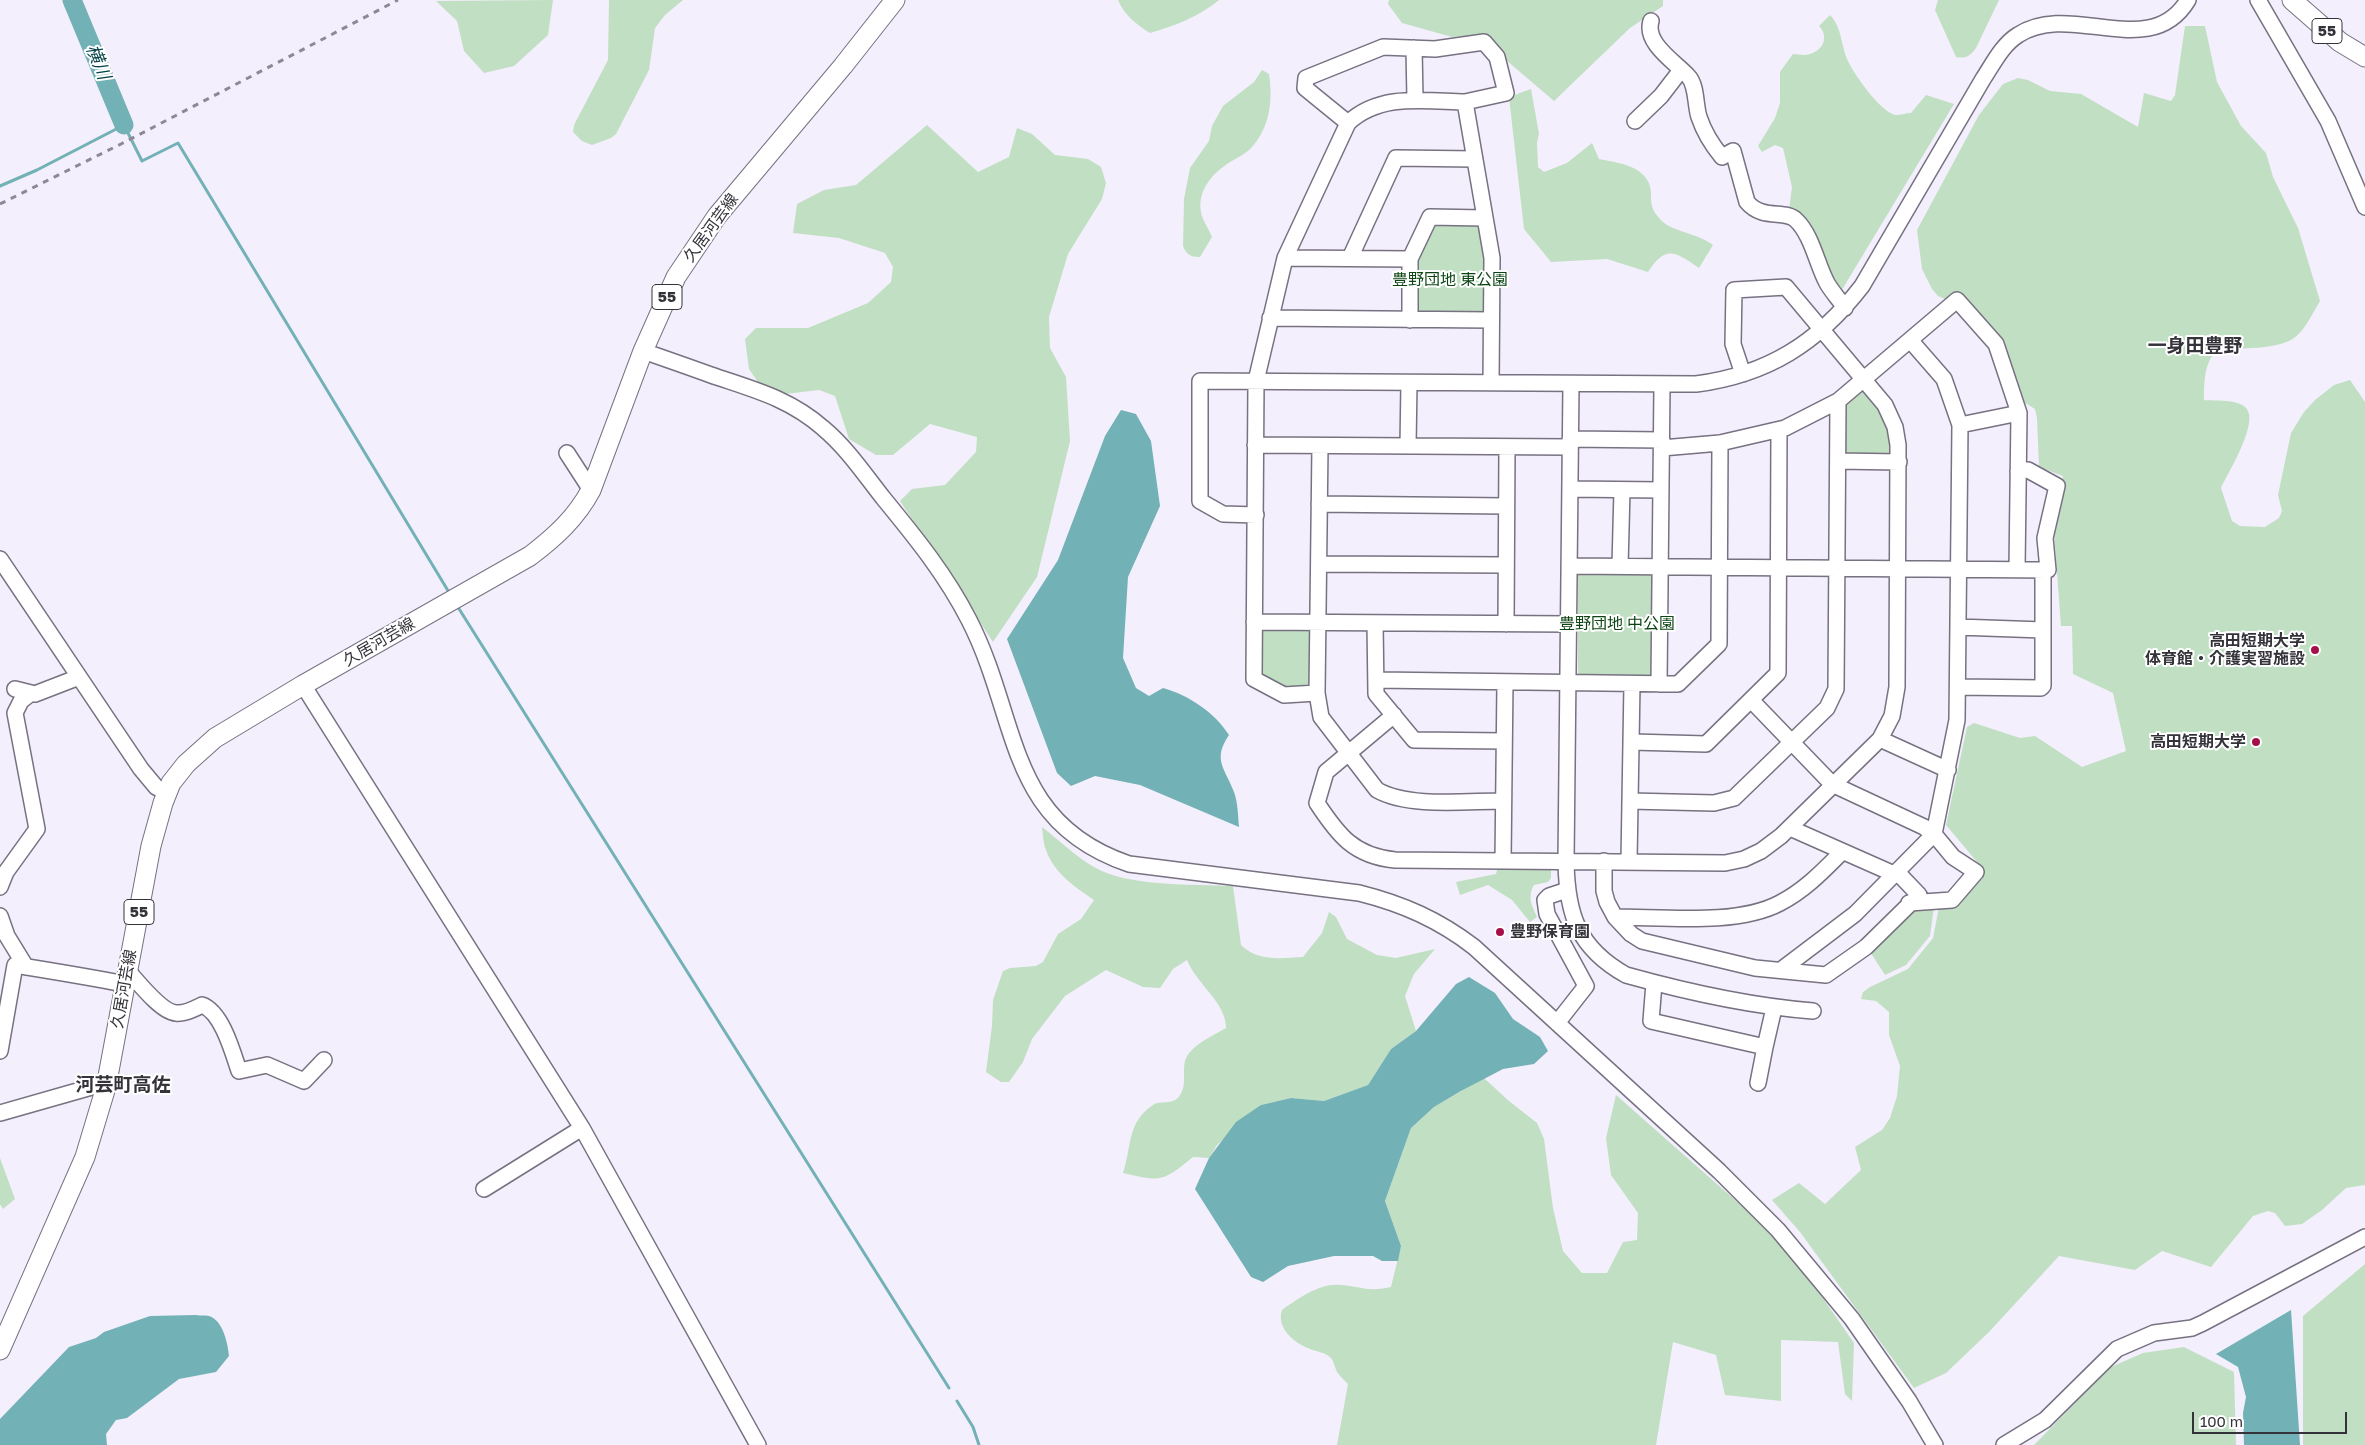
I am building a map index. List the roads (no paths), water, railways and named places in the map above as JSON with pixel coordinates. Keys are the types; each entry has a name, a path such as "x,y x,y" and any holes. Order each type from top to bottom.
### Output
{"main road":[{"name":"久居河芸線","path":"0,1350 85,1157 106,1087 151,846 171,783 186,764 215,738 303,685 530,556 552,539 574,517 590,490 644,351 676,278 717,216 896,0"},
{"name":"55","path":"2292,0 2334,37 2365,57"}],"street":[{"path":"1256,515 1223,514 1200,501 1200,381 1662,385 1710,382 1743,374 1781,359 1822,330 1845,308 1874,268 1983,79 2000,53 2011,41 2030,29 2052,22 2066,22 2114,30 2140,30 2167,20 2188,0"},
{"path":"2258,0 2328,121 2365,207"},
{"path":"1651,21 1649,28 1651,35 1668,58 1691,81 1699,118 1708,140 1722,157 1733,151 1747,202 1764,214 1789,216 1796,219 1816,254 1828,284 1845,308"},
{"path":"1317,693 1284,694 1254,679 1256,381 1285,258 1348,123 1363,111 1378,104 1415,100 1465,102 1506,93 1498,57 1484,42 1435,49 1383,47 1376,48 1306,78 1305,88 1348,123"},
{"path":"1414,48 1415,100"},
{"path":"1635,121 1661,96 1681,70"},
{"path":"1465,102 1492,258 1491,383"},
{"path":"1350,258 1396,158 1475,159"},
{"path":"1410,320 1410,259 1430,217 1484,218"},
{"path":"1285,258 1410,259"},
{"path":"1394,715 1326,772 1317,803 1335,832 1343,839 1368,853 1385,859 1725,863 1744,859 1761,852 1790,828 1832,784 1880,739 1892,716 1897,687 1898,445 1891,416 1885,405 1786,287 1734,290 1733,344 1743,374"},
{"path":"1255,445 1507,448 1570,443 1720,443 1779,430 1838,400 1957,300 1996,344 2019,413 2017,568"},
{"path":"1270,318 1491,320"},
{"path":"1781,970 1843,924 1934,834 1948,770 1957,720 1960,425 1944,379 1910,340"},
{"path":"644,351 780,398 808,416 838,442 948,581 980,646 1026,778 1044,807 1074,837 1101,854 1129,864 1359,893 1387,900 1418,912 1455,933 1474,947 1557,1022 1719,1171 1784,1235 1852,1319 1909,1401 1935,1445"},
{"path":"1408,446 1409,383"},
{"path":"1571,384 1566,862 1567,890 1571,913 1583,938 1591,949 1614,968 1626,975 1654,983 1774,1008 1813,1011"},
{"path":"1659,684 1662,385"},
{"path":"1630,801 1725,802 1734,798 1826,708 1836,689 1838,400"},
{"path":"1960,425 2019,413"},
{"path":"1632,742 1706,744 1778,673 1779,430"},
{"path":"1377,680 1678,684 1718,644 1720,443"},
{"path":"1320,446 1317,693 1321,717 1377,790 1398,799 1504,801"},
{"path":"1506,624 1507,448"},
{"path":"567,453 590,490"},
{"path":"1838,461 1899,462"},
{"path":"1569,566 1897,569 2017,568 2048,570 2046,538 2057,486 2028,470 2018,471"},
{"path":"1570,489 1661,490"},
{"path":"1620,566 1622,490"},
{"path":"1319,504 1506,506"},
{"path":"0,559 141,769 156,786 167,793"},
{"path":"1318,564 1506,565"},
{"path":"1958,687 2041,688 2043,686 2043,571"},
{"path":"1254,622 1569,624"},
{"path":"1375,623 1376,694 1414,740 1504,742"},
{"path":"1958,627 2043,630"},
{"path":"0,887 6,872 37,829 15,713 21,701 30,694 79,677"},
{"path":"1503,861 1505,682"},
{"path":"1629,861 1632,684"},
{"path":"303,685 582,1128 758,1445"},
{"path":"15,689 30,694"},
{"path":"1751,700 1832,784 1924,827 1934,834 1953,857 1976,872 1952,900 1909,903"},
{"path":"1880,739 1948,770"},
{"path":"1604,861 1604,891 1615,917 1631,934 1642,941 1755,968 1826,974 1866,947 1919,895 1896,873 1842,852 1790,828"},
{"path":"1615,917 1729,917 1762,910 1780,903 1800,891 1820,875 1842,852"},
{"path":"1557,1022 1586,986 1547,914 1545,900 1549,896 1567,890"},
{"path":"0,916 7,936 26,967"},
{"path":"0,1051 15,965 126,978 171,1012 176,1013 202,1006 211,1010 226,1034 239,1071 267,1065 304,1082 324,1060"},
{"path":"1654,983 1651,1021 1765,1047"},
{"path":"1758,1083 1774,1008"},
{"path":"0,1113 95,1086 106,1087"},
{"path":"484,1189 582,1128"},
{"path":"2004,1445 2030,1431 2045,1420 2117,1349 2154,1333 2192,1328 2365,1238"}],"water":[{"path":"1121,410 1136,414 1151,441 1160,506 1128,577 1123,658 1136,688 1149,696 1163,688 1192,700 1209,712 1229,735 1221,751 1221,758 1235,796 1239,827 1140,785 1095,776 1071,786 1057,773 1007,639 1058,560 1105,436"},
{"path":"1469,977 1495,993 1513,1019 1540,1037 1548,1051 1534,1064 1503,1069 1461,1091 1434,1107 1411,1128 1385,1201 1401,1246 1398,1261 1382,1261 1373,1256 1334,1256 1288,1266 1263,1282 1251,1277 1195,1189 1209,1158 1236,1122 1261,1105 1291,1098 1324,1101 1368,1085 1391,1049 1416,1031 1456,984"},
{"path":"2291,1310 2300,1445 2244,1445 2243,1413 2246,1397 2238,1367 2216,1354"},
{"path":"150,1316 209,1316 218,1322 226,1339 229,1356 216,1372 179,1379 127,1418 116,1420 106,1434 107,1445 0,1445 0,1419 69,1347"}],"waterway":[{"name":"横川","path":"72,0 124,125"},
{"path":"0,186 37,170 124,125 142,161 178,143 450,594"},
{"path":"456,604 949,1388"},
{"path":"957,1401 973,1427 979,1445"}],"railway":[{"path":"0,204 121,144 398,0"}],"place":[{"name":"高田短期大学 体育館・介護実習施設","path":"2315,650"},
{"name":"高田短期大学","path":"2256,742"},
{"name":"豊野保育園","path":"1500,932"}],"district":[{"name":"一身田豊野","path":"2195,346"},
{"name":"河芸町高佐","path":"123,1085"}],"park label":[{"name":"豊野団地 東公園","path":"1450,280"},
{"name":"豊野団地 中公園","path":"1617,624"}]}
